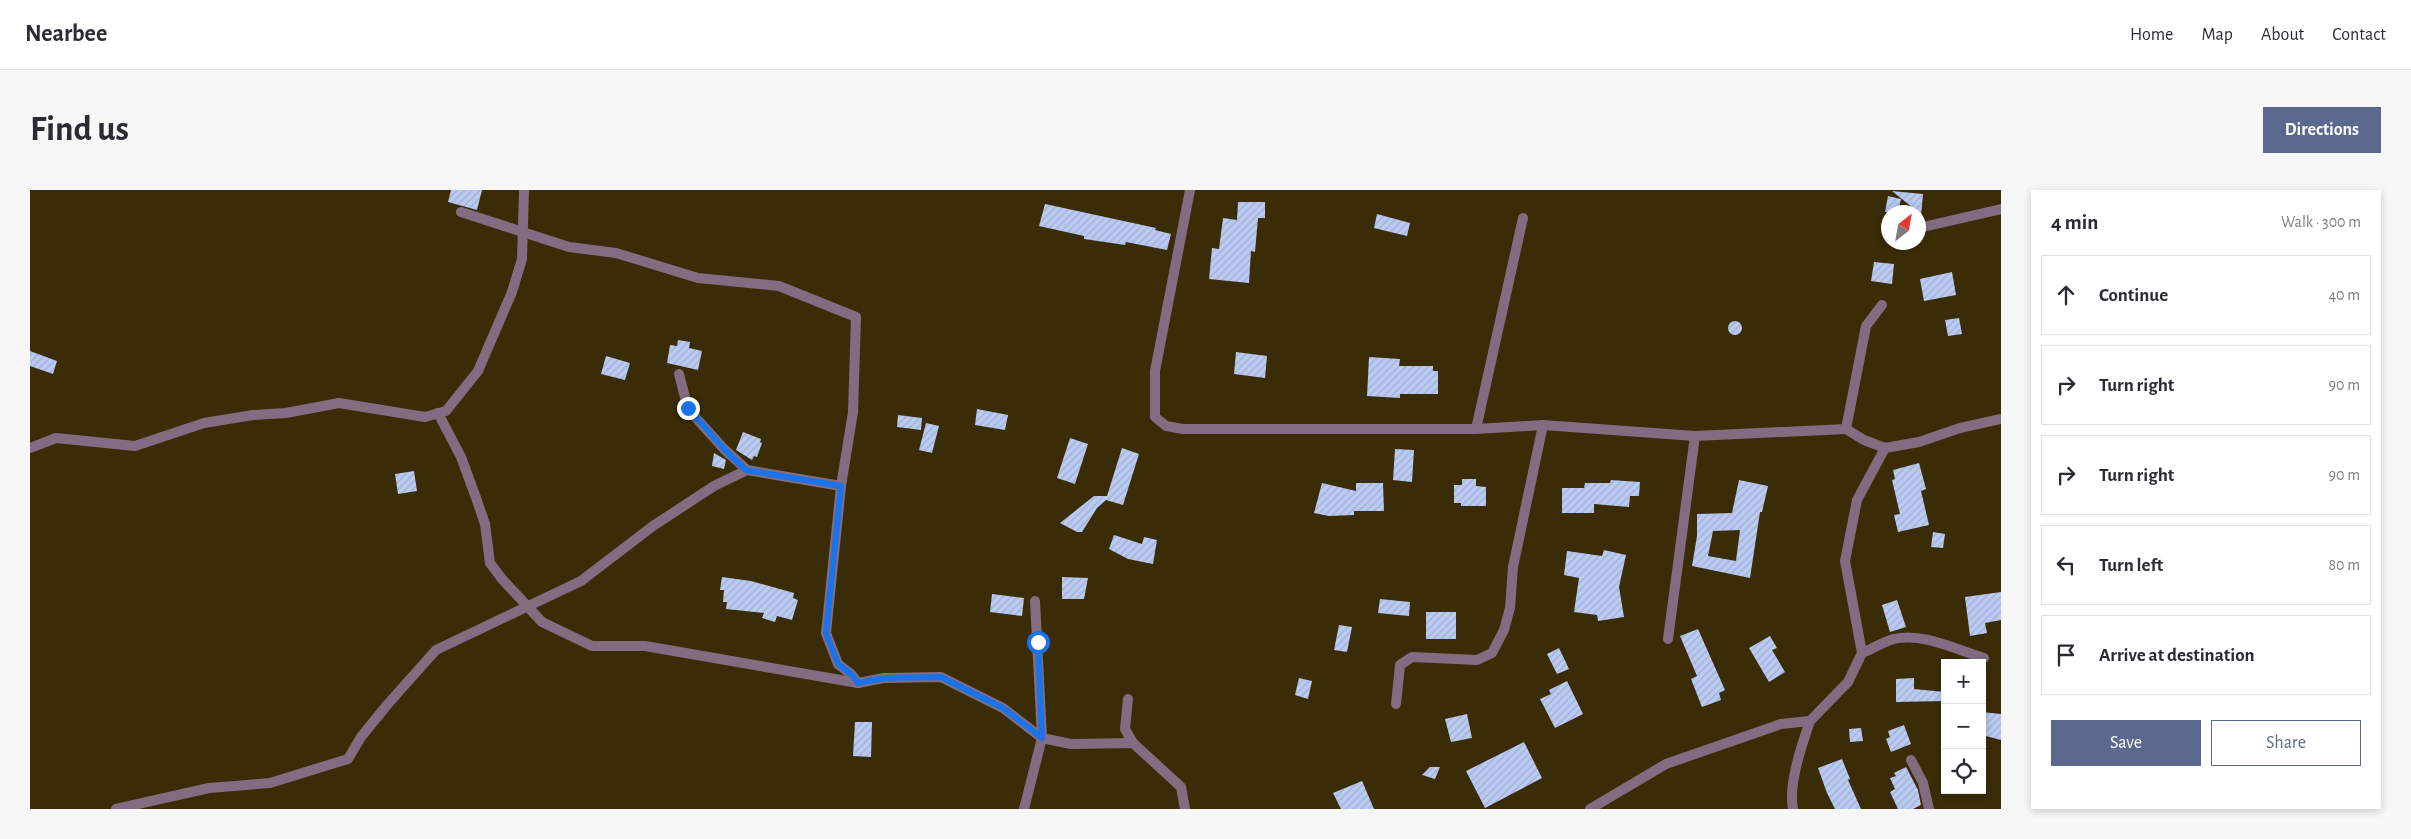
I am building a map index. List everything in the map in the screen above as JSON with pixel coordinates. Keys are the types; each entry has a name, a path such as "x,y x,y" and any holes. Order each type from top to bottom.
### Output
{"street":[{"path":"30,448 56,438 135,446 204,424 253,415 286,413 339,403 425,417 446,411 478,371 512,292 522,259 524,190"},
{"path":"1190,190 1155,371 1155,417 1166,426 1184,429 1476,429 1543,425 1694,436 1846,429 1864,440 1884,448 1919,442 1960,428 2001,419"},
{"path":"1926,226 2001,209"},
{"path":"460,212 523,234 569,247 616,253 698,278 780,286 856,317 853,412 841,486 826,633 838,664 851,674 858,683"},
{"path":"1476,429 1523,218"},
{"path":"1846,429 1866,326 1882,304"},
{"path":"678,374 688,408 724,449 746,470 841,486"},
{"path":"438,413 461,457 475,495 485,524 490,563 502,579 542,622 592,646 644,646 858,683 884,678 941,677 1003,708 1042,738 1071,744 1133,744"},
{"path":"1396,704 1400,665 1412,657 1477,660 1492,653 1499,640 1510,608 1513,567 1543,425"},
{"path":"1668,639 1694,436"},
{"path":"1793,809 1791,799 1801,747 1810,721 1848,682 1862,653 1845,561 1857,500 1884,448"},
{"path":"116,809 209,788 270,783 348,759 366,731 436,650 581,581 653,526 714,486 746,470"},
{"path":"1024,809 1042,738 1035,601"},
{"path":"1862,653 1877,648 1892,639 1912,636 1984,658"},
{"path":"1128,699 1125,729 1133,744 1181,787 1185,809"},
{"path":"1590,809 1602,805 1666,764 1781,724 1810,721"},
{"path":"1911,760 1923,783 1928,809"}],"building":[{"path":"451,190 482,190 477,210 448,202"},
{"path":"1892,191 1923,194 1922,205 1909,205"},
{"path":"1888,196 1901,199 1900,205 1886,205"},
{"path":"1238,202 1265,202 1265,218 1258,218 1255,252 1251,251 1249,283 1209,279 1212,248 1219,249 1223,218 1237,220"},
{"path":"1045,204 1156,228 1155,230 1171,234 1167,250 1126,242 1125,245 1084,239 1084,236 1039,226"},
{"path":"1377,214 1410,223 1407,236 1374,228"},
{"path":"1874,262 1894,264 1892,284 1871,281"},
{"path":"1952,272 1956,295 1924,301 1920,279"},
{"path":"1959,318 1962,334 1948,336 1945,320"},
{"path":"1732,321 1738,321 1742,328 1738,335 1732,335 1728,331 1728,325"},
{"path":"678,340 690,342 689,348 702,351 698,370 667,363 670,345 677,346"},
{"path":"30,351 57,361 53,374 30,366"},
{"path":"1236,352 1267,356 1265,378 1234,374"},
{"path":"606,356 630,363 625,380 601,374"},
{"path":"1369,357 1400,359 1399,366 1433,366 1433,371 1438,371 1438,394 1400,394 1400,398 1367,396"},
{"path":"977,409 1008,415 1005,430 975,425"},
{"path":"898,415 922,418 921,430 897,427"},
{"path":"926,423 939,426 932,453 919,450"},
{"path":"743,432 761,439 760,442 762,443 757,457 754,456 752,460 736,450"},
{"path":"1070,438 1088,444 1075,484 1057,478"},
{"path":"1122,448 1139,454 1123,505 1106,500 1097,508 1082,532 1077,532 1060,523 1094,496 1107,496"},
{"path":"1395,449 1414,450 1412,482 1393,480"},
{"path":"714,453 726,460 724,469 712,466"},
{"path":"1919,463 1926,489 1921,491 1929,525 1898,532 1894,515 1900,514 1892,480 1895,479 1893,470"},
{"path":"414,471 417,491 398,494 395,474"},
{"path":"1462,479 1476,479 1476,486 1486,487 1486,506 1461,506 1461,503 1454,503 1454,485 1462,485"},
{"path":"1611,480 1640,482 1639,496 1630,496 1629,507 1594,504 1594,513 1562,513 1562,488 1584,488 1585,483 1610,483"},
{"path":"1739,480 1768,486 1762,512 1760,512 1750,578 1692,566 1697,536 1697,514 1732,513","holes":["1740,530 1736,561 1708,556 1713,531"]},
{"path":"1322,483 1356,491 1356,483 1383,483 1384,511 1354,511 1354,515 1329,516 1314,513"},
{"path":"1933,532 1945,534 1943,548 1931,547"},
{"path":"1114,535 1142,544 1144,537 1157,540 1153,564 1128,559 1109,549"},
{"path":"1604,550 1626,555 1619,587 1624,617 1598,621 1597,615 1574,612 1579,578 1564,575 1567,551 1602,556"},
{"path":"722,577 751,581 794,593 793,598 798,600 792,620 777,616 775,622 762,618 764,613 726,609 727,602 723,602 724,590 720,590"},
{"path":"1062,577 1088,578 1084,599 1062,599"},
{"path":"2001,592 2001,620 1985,623 1987,633 1970,636 1965,597"},
{"path":"992,594 1024,598 1022,616 990,612"},
{"path":"1380,599 1410,602 1409,616 1378,613"},
{"path":"1897,600 1906,627 1890,632 1882,605"},
{"path":"1426,612 1456,612 1456,639 1426,639"},
{"path":"1339,625 1352,627 1347,652 1334,650"},
{"path":"1698,629 1725,690 1719,693 1721,700 1702,707 1691,679 1697,676 1680,636"},
{"path":"1770,636 1777,648 1772,650 1785,672 1769,682 1749,648"},
{"path":"1559,648 1569,669 1557,674 1547,654"},
{"path":"1299,678 1312,681 1308,699 1295,695"},
{"path":"1914,678 1914,689 1941,692 1941,701 1896,702 1896,679"},
{"path":"1567,681 1583,714 1555,728 1540,699 1551,694 1549,690"},
{"path":"1986,712 2001,714 2001,740 1986,736"},
{"path":"1467,714 1472,738 1451,742 1445,719"},
{"path":"855,722 872,722 871,757 853,756"},
{"path":"1904,725 1911,744 1891,752 1886,739 1890,737 1888,731"},
{"path":"1861,728 1863,741 1850,742 1849,729"},
{"path":"1524,742 1542,778 1485,808 1466,771"},
{"path":"1842,759 1850,779 1848,780 1861,809 1835,809 1827,793 1818,768"},
{"path":"1430,767 1440,767 1435,779 1422,775"},
{"path":"1906,767 1918,790 1921,805 1913,809 1898,809 1890,792 1895,789 1890,778 1896,776 1894,773"},
{"path":"1362,781 1374,809 1341,809 1333,793"}],"route":[{"path":"688,408 724,449 746,470 841,486 826,633 838,664 851,674 858,683 884,678 941,677 1003,708 1042,738 1038,642"}]}
